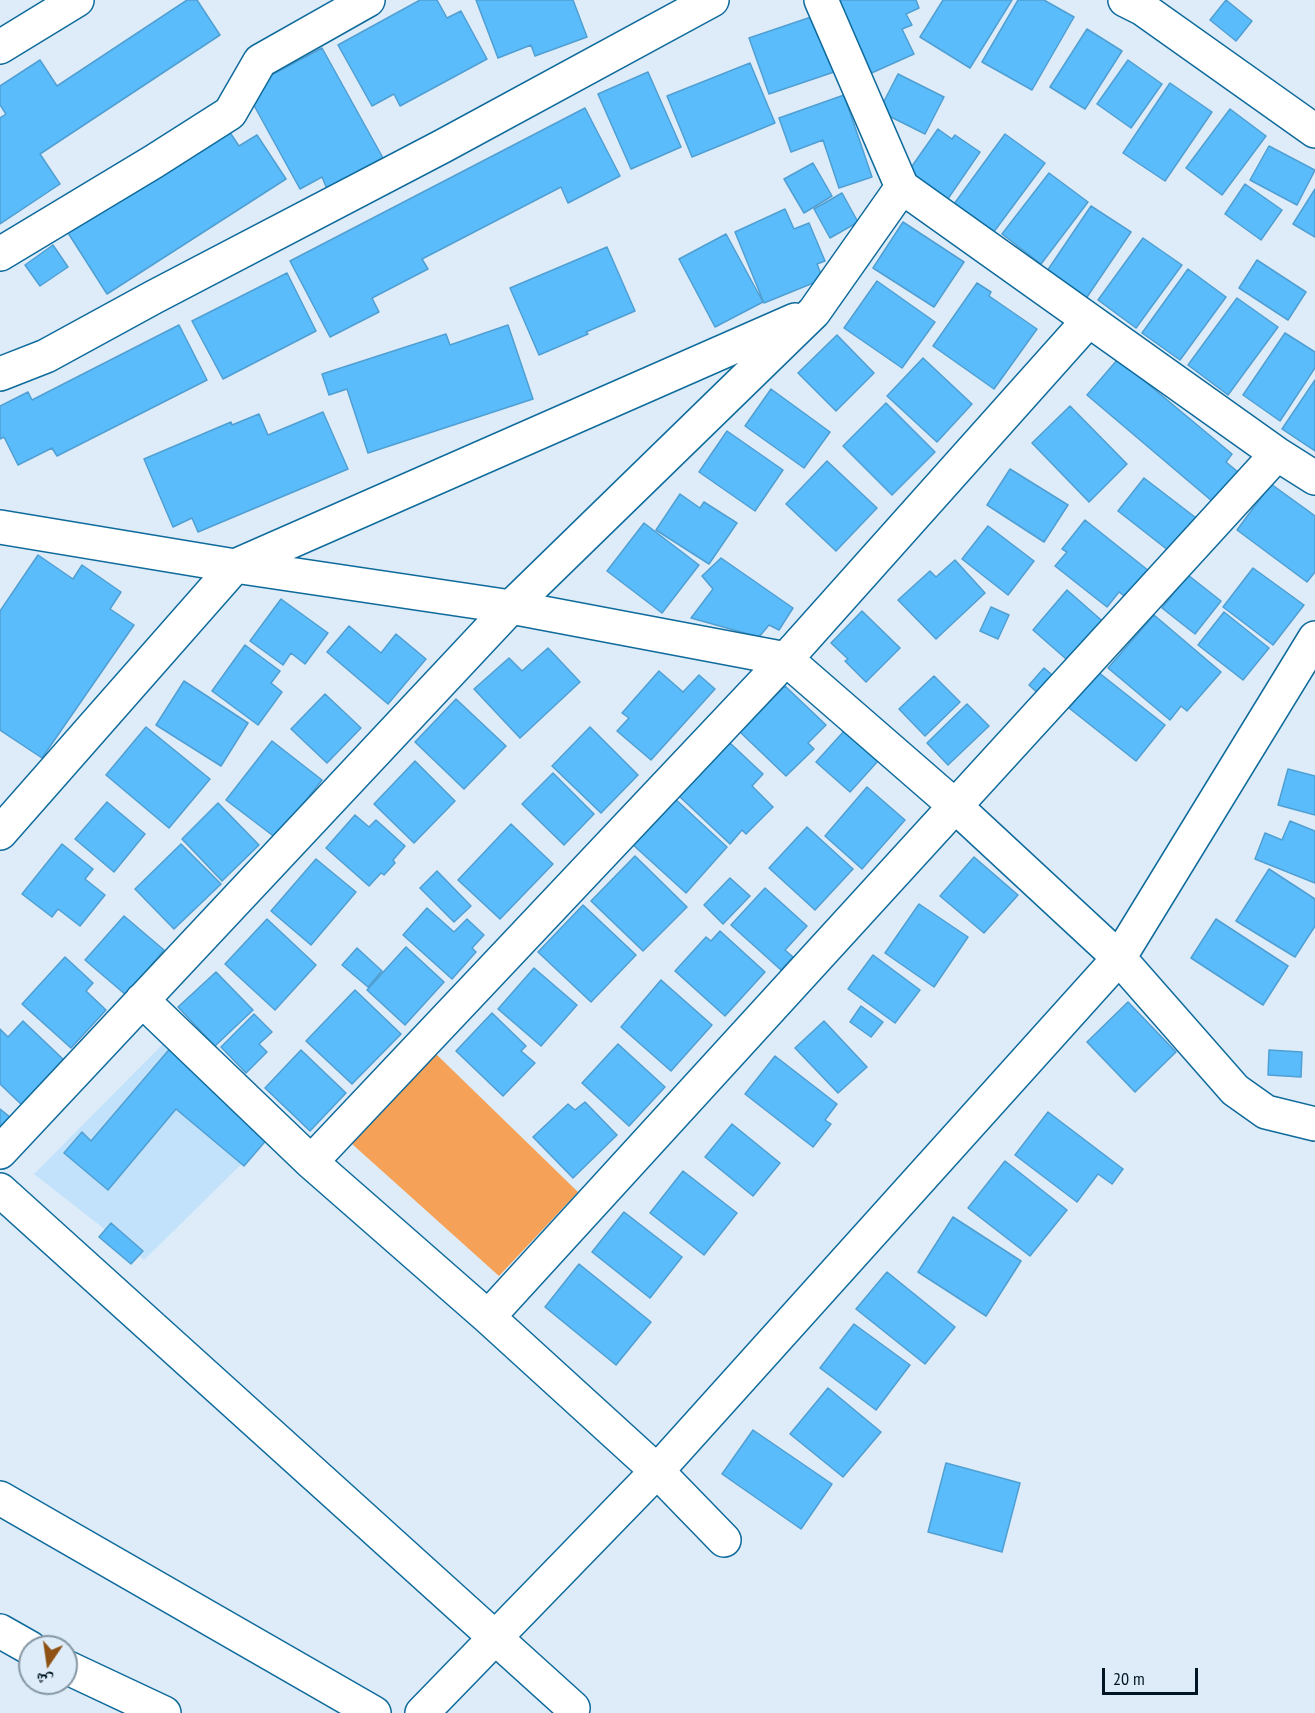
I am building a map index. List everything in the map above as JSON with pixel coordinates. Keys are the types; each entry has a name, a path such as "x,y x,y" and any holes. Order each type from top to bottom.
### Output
{"street":[{"path":"0,47 77,0"},
{"path":"0,254 230,113 260,61 368,0"},
{"path":"0,374 46,356 443,146 712,0"},
{"path":"821,0 902,187 1088,321 1277,454 1315,478"},
{"path":"1142,3 1315,131"},
{"path":"0,1152 512,607 814,312 902,187"},
{"path":"0,833 235,566 814,312"},
{"path":"311,1162 786,659 1088,321"},
{"path":"488,1317 1277,454"},
{"path":"0,527 235,566 512,607 786,659 954,806 1119,958 1235,1090 1266,1112 1315,1124"},
{"path":"422,1713 657,1471 1119,958 1315,638"},
{"path":"142,999 311,1162 488,1317 657,1471 724,1540"},
{"path":"0,1190 573,1708"},
{"path":"0,1498 374,1713"},
{"path":"0,1631 18,1641"},
{"path":"78,1673 164,1713"}],"shaded area":[{"path":"169,1038 269,1137 144,1260 34,1174"},
{"path":"436,1054 578,1192 499,1276 351,1143"}],"building":[{"path":"187,0 197,0 220,35 40,154 60,184 0,224 0,118 6,114 0,105 0,86 40,60 57,86"},
{"path":"420,0 437,0 447,18 461,11 487,59 400,106 394,94 372,106 338,45"},
{"path":"476,0 573,0 587,37 535,56 531,45 498,58"},
{"path":"834,0 916,0 919,8 906,14 912,25 902,29 914,54 867,75"},
{"path":"943,0 1012,0 970,68 920,37"},
{"path":"1018,0 1044,0 1074,17 1032,90 982,62"},
{"path":"1226,0 1252,21 1236,41 1210,20"},
{"path":"817,15 837,71 769,94 749,38"},
{"path":"1087,29 1122,51 1085,109 1050,87"},
{"path":"322,48 383,158 327,189 322,177 300,189 245,89"},
{"path":"1128,60 1162,84 1131,128 1097,104"},
{"path":"750,63 775,123 692,157 667,96"},
{"path":"648,72 681,147 631,169 598,94"},
{"path":"898,74 944,97 925,134 879,111"},
{"path":"1170,83 1212,112 1165,181 1123,153"},
{"path":"844,95 872,177 839,188 823,140 791,152 779,118"},
{"path":"585,108 620,176 568,203 561,187 422,259 428,269 372,298 379,312 330,337 290,261"},
{"path":"1230,109 1266,136 1222,195 1186,168"},
{"path":"223,122 239,146 257,135 286,179 107,294 63,225"},
{"path":"938,129 952,139 955,135 980,152 943,206 903,179"},
{"path":"1005,134 1045,163 993,233 954,204"},
{"path":"1269,146 1315,170 1297,205 1250,180"},
{"path":"813,163 832,196 804,213 784,179"},
{"path":"1049,173 1088,202 1041,264 1002,234"},
{"path":"1245,184 1282,210 1261,240 1225,214"},
{"path":"1315,189 1315,237 1293,224"},
{"path":"842,193 858,222 830,238 814,209"},
{"path":"1091,206 1131,232 1083,303 1043,277"},
{"path":"785,209 794,229 809,223 825,261 817,264 823,279 764,303 735,232"},
{"path":"903,222 964,262 934,307 873,268"},
{"path":"726,234 763,302 715,327 679,259"},
{"path":"1143,238 1182,265 1136,328 1098,300"},
{"path":"53,245 68,267 40,286 25,265"},
{"path":"607,247 635,311 539,355 510,288"},
{"path":"1257,260 1306,292 1288,320 1239,288"},
{"path":"1188,269 1226,297 1180,360 1142,333"},
{"path":"287,273 316,331 223,379 192,321"},
{"path":"877,281 935,322 902,368 844,328"},
{"path":"977,283 991,292 989,296 1037,329 994,389 933,346"},
{"path":"1237,298 1278,327 1228,395 1188,365"},
{"path":"179,325 207,380 57,456 52,448 18,465 4,437 0,439 0,406 28,392 32,400"},
{"path":"508,325 533,399 368,453 347,389 329,395 322,374 446,334 450,345"},
{"path":"1285,333 1315,352 1315,368 1280,421 1243,395"},
{"path":"837,335 874,373 836,411 798,373"},
{"path":"923,358 972,404 937,442 887,396"},
{"path":"1118,359 1232,454 1226,462 1244,477 1219,507 1087,395"},
{"path":"1315,380 1315,451 1282,429"},
{"path":"771,389 830,432 804,468 745,426"},
{"path":"886,403 935,452 892,495 843,446"},
{"path":"1070,406 1127,464 1089,502 1032,443"},
{"path":"323,412 348,469 198,532 192,518 173,527 144,459 231,422 232,425 259,414 268,435"},
{"path":"727,431 783,470 755,511 699,472"},
{"path":"827,461 877,508 836,551 786,504"},
{"path":"1010,469 1068,505 1044,542 987,505"},
{"path":"1144,478 1204,524 1178,558 1118,511"},
{"path":"1271,484 1315,516 1315,572 1307,582 1237,530"},
{"path":"680,494 700,508 704,502 737,523 709,564 656,530"},
{"path":"1085,520 1154,575 1132,602 1119,592 1107,607 1055,566 1067,552 1062,549"},
{"path":"644,523 699,565 662,613 607,571"},
{"path":"988,526 1034,561 1008,595 962,559"},
{"path":"38,555 73,579 82,565 121,592 110,609 134,625 42,758 0,730 0,611"},
{"path":"721,558 793,608 779,630 769,625 759,637 691,618 713,589 702,576"},
{"path":"955,560 985,593 936,639 898,600 930,571 936,577"},
{"path":"1253,568 1304,605 1273,645 1223,607"},
{"path":"1188,575 1221,601 1195,634 1162,608"},
{"path":"1067,590 1108,626 1073,665 1033,630"},
{"path":"281,599 328,633 305,664 291,653 283,665 250,641"},
{"path":"991,607 1009,615 998,639 980,631"},
{"path":"862,611 900,648 866,682 845,661 848,659 831,643"},
{"path":"1224,612 1269,648 1243,680 1198,645"},
{"path":"1154,615 1221,672 1187,711 1181,706 1170,720 1108,668"},
{"path":"349,626 381,653 396,634 426,659 388,704 327,652"},
{"path":"245,645 280,671 271,683 282,692 258,725 212,691"},
{"path":"548,648 580,682 520,738 474,689 509,658 522,671"},
{"path":"1044,668 1057,679 1042,697 1029,685"},
{"path":"659,671 683,692 699,675 715,689 651,760 617,731 629,718 622,713"},
{"path":"1098,672 1165,725 1136,761 1069,708"},
{"path":"934,676 960,702 925,736 899,709"},
{"path":"184,681 248,723 221,766 156,725"},
{"path":"785,686 826,725 808,743 814,749 786,776 740,732"},
{"path":"325,694 361,728 327,763 291,729"},
{"path":"456,699 506,746 464,789 415,742"},
{"path":"967,704 989,726 948,765 927,743"},
{"path":"146,727 210,779 169,828 106,775"},
{"path":"590,727 638,775 601,813 552,766"},
{"path":"845,730 878,761 850,792 816,762"},
{"path":"272,741 322,780 276,838 226,800"},
{"path":"730,743 763,774 752,786 773,807 746,834 742,830 730,844 679,796"},
{"path":"415,761 455,801 414,843 374,804"},
{"path":"1288,769 1315,776 1315,815 1278,805"},
{"path":"553,773 594,814 564,845 522,804"},
{"path":"867,787 905,820 862,869 825,836"},
{"path":"673,797 727,847 686,893 631,843"},
{"path":"107,802 145,834 114,872 75,839"},
{"path":"218,803 259,845 222,881 182,839"},
{"path":"355,815 369,827 376,820 405,846 393,860 395,863 369,886 326,848"},
{"path":"1290,821 1315,831 1315,883 1255,859 1265,833 1282,840"},
{"path":"511,824 553,864 500,919 458,880"},
{"path":"807,827 853,869 815,910 769,868"},
{"path":"62,844 93,869 85,879 105,895 80,926 58,909 52,917 22,894"},
{"path":"181,844 221,884 174,929 135,889"},
{"path":"635,856 687,907 643,951 591,901"},
{"path":"974,857 1018,895 984,933 940,896"},
{"path":"316,859 356,892 311,945 271,911"},
{"path":"1269,869 1315,899 1315,926 1295,957 1236,921"},
{"path":"437,871 471,906 454,922 420,888"},
{"path":"730,878 750,896 723,924 704,905"},
{"path":"765,888 807,926 785,950 793,957 781,970 731,925"},
{"path":"919,904 968,937 934,987 885,953"},
{"path":"583,905 636,955 591,1002 538,952"},
{"path":"427,908 454,932 467,919 484,935 472,948 476,952 452,979 403,935"},
{"path":"124,916 164,950 126,995 85,960"},
{"path":"267,919 316,965 275,1010 225,964"},
{"path":"1216,919 1288,966 1263,1005 1191,958"},
{"path":"720,931 765,972 725,1016 675,971 706,937 711,941"},
{"path":"406,947 444,982 405,1025 367,990"},
{"path":"357,948 382,971 368,987 342,965"},
{"path":"873,955 920,990 895,1023 848,989"},
{"path":"65,957 93,983 86,991 106,1010 71,1048 22,1004"},
{"path":"534,968 577,1005 541,1046 498,1009"},
{"path":"216,972 253,1010 215,1046 178,1007"},
{"path":"661,980 712,1025 671,1071 621,1027"},
{"path":"355,990 401,1034 352,1084 306,1041"},
{"path":"1128,1002 1176,1052 1135,1092 1087,1042"},
{"path":"861,1006 883,1022 871,1037 850,1022"},
{"path":"492,1013 526,1046 521,1051 535,1063 503,1096 456,1051"},
{"path":"254,1014 272,1032 259,1044 267,1052 246,1073 221,1047"},
{"path":"23,1021 66,1062 23,1106 0,1084 0,1029 8,1037"},
{"path":"824,1021 867,1067 838,1093 795,1048"},
{"path":"618,1044 665,1087 629,1126 582,1083"},
{"path":"173,1045 275,1130 244,1166 176,1109 108,1190 64,1153 82,1132 91,1141"},
{"path":"301,1050 346,1093 310,1131 265,1088"},
{"path":"1269,1050 1302,1052 1301,1077 1268,1075"},
{"path":"775,1056 837,1104 825,1120 831,1124 813,1147 745,1094"},
{"path":"585,1102 617,1135 573,1178 533,1137 568,1104 575,1110"},
{"path":"0,1109 10,1117 0,1130"},
{"path":"1048,1112 1123,1169 1112,1184 1098,1174 1077,1202 1015,1155"},
{"path":"732,1124 780,1163 753,1196 705,1157"},
{"path":"1005,1161 1067,1210 1030,1256 968,1208"},
{"path":"683,1171 737,1213 704,1255 650,1213"},
{"path":"624,1212 682,1257 650,1298 592,1252"},
{"path":"953,1217 1021,1261 986,1316 918,1272"},
{"path":"111,1223 143,1251 131,1264 99,1237"},
{"path":"579,1264 651,1322 616,1365 545,1307"},
{"path":"887,1272 955,1327 925,1364 856,1309"},
{"path":"854,1324 910,1365 876,1410 820,1368"},
{"path":"828,1388 881,1432 843,1477 790,1434"},
{"path":"753,1430 832,1484 801,1529 722,1474"},
{"path":"946,1463 1020,1483 1002,1552 928,1532"}]}
